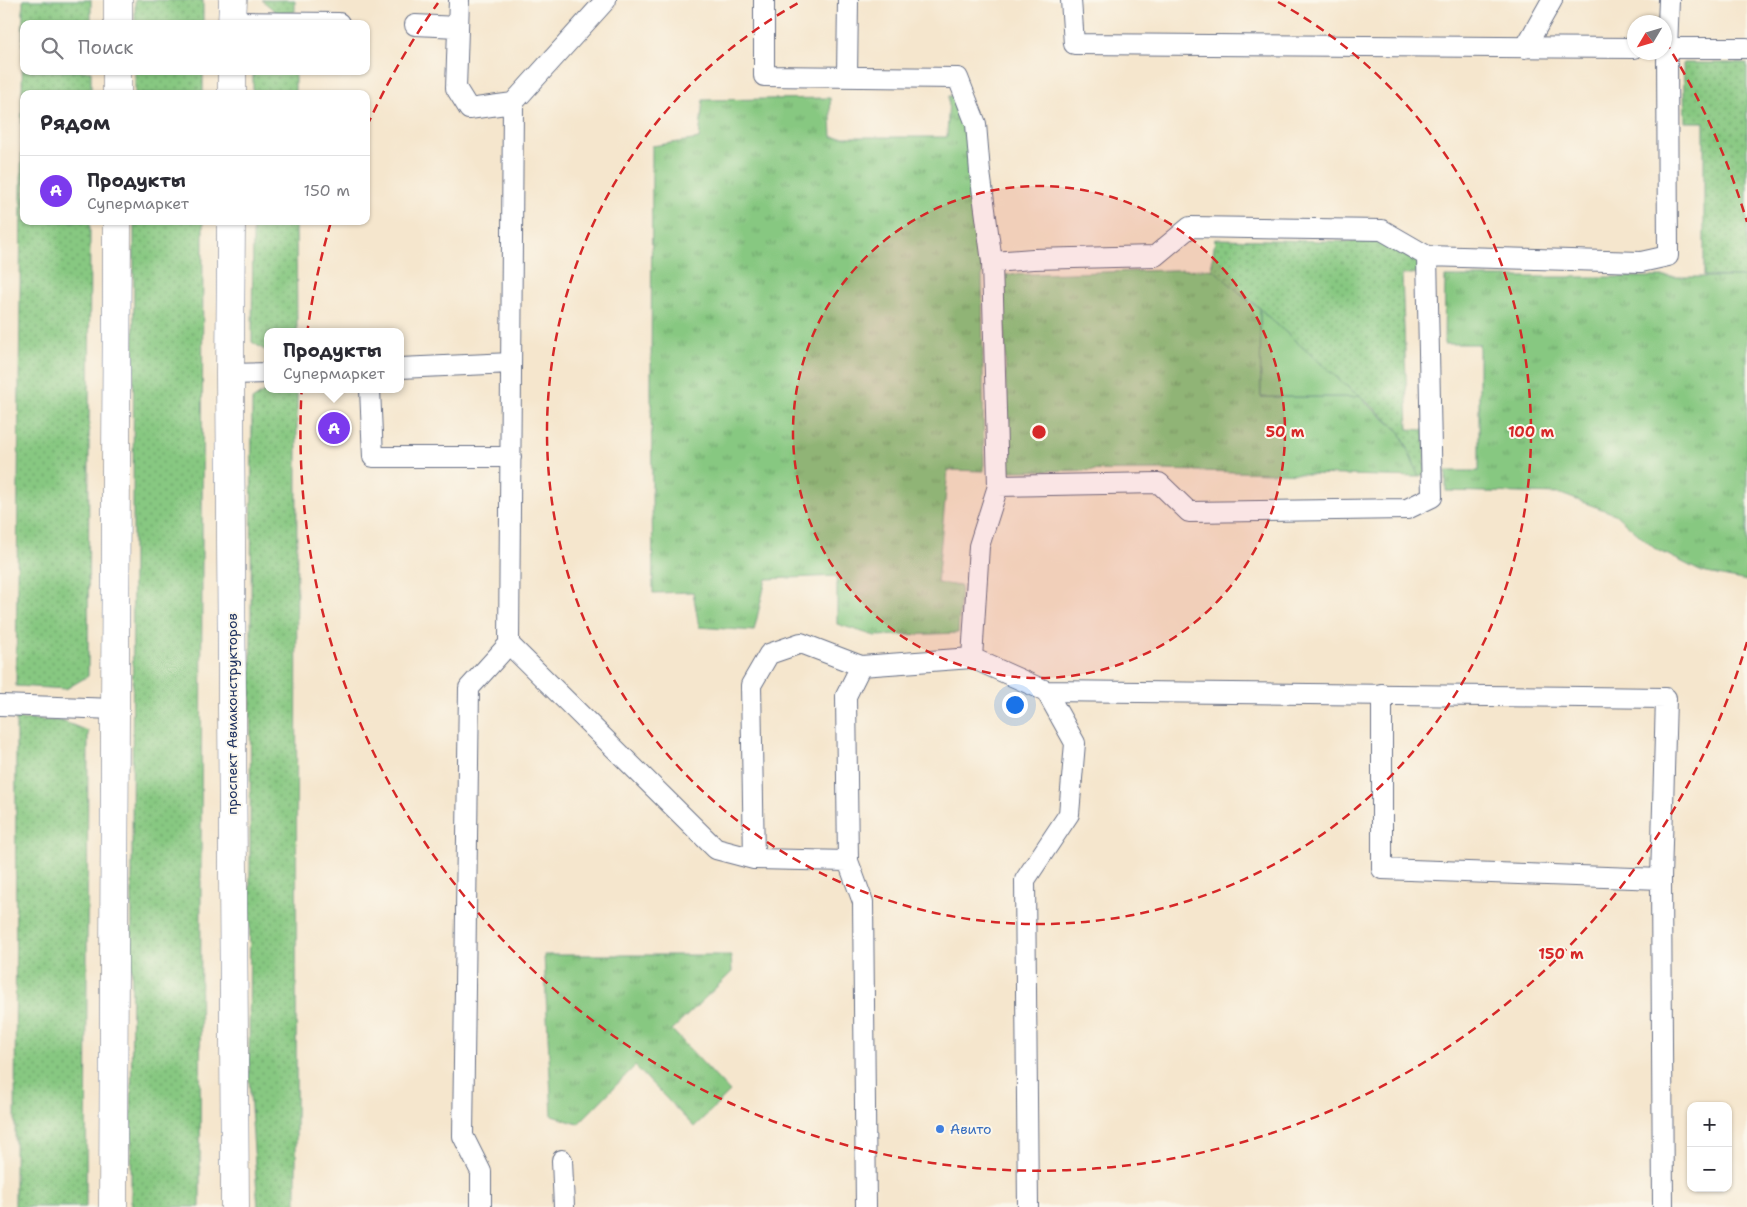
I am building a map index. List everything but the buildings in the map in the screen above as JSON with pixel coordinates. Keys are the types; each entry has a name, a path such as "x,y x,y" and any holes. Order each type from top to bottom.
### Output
{"street":[{"path":"118,0 118,20"},
{"path":"117,75 117,90"},
{"path":"232,75 232,90"},
{"path":"113,1207 117,225"},
{"name":"проспект Авиаконструкторов","path":"231,225 230,374 235,1207"}],"lane":[{"path":"459,0 456,88 470,109 513,103 606,0"},
{"path":"764,0 764,76 958,78 976,124 980,172 992,262 998,486 979,546 972,658"},
{"path":"847,77 848,0"},
{"path":"1071,0 1074,44 1627,48"},
{"path":"1525,48 1552,0"},
{"path":"1668,15 1669,0"},
{"path":"232,15 299,20"},
{"path":"415,25 458,27"},
{"path":"1672,48 1747,48"},
{"path":"992,262 1155,256 1190,227 1382,230 1427,256 1641,262 1668,256 1666,60"},
{"path":"481,1207 481,1172 463,1136 469,688 509,644 513,103"},
{"path":"998,486 1159,483 1189,512 1408,509 1432,497 1427,256"},
{"path":"404,368 512,363"},
{"path":"230,374 264,373"},
{"path":"370,393 373,457 511,456"},
{"path":"754,859 751,685 769,654 801,643 861,666 972,658 1046,691 1666,698 1661,878 1663,1207"},
{"path":"509,644 716,849 754,859 848,861"},
{"path":"861,666 846,696 848,861 863,902 866,1207"},
{"path":"1028,1207 1024,880 1069,814 1075,743 1046,691"},
{"path":"1382,694 1382,869 1661,878"},
{"path":"0,705 115,709"},
{"path":"562,1160 564,1207"}],"green space":[{"path":"23,0 91,0 91,20 23,20"},
{"path":"135,0 203,0 203,20 135,20"},
{"path":"262,0 295,0 295,12 277,13"},
{"path":"1683,63 1747,63 1747,277 1704,276 1704,122 1685,122"},
{"path":"22,75 91,75 91,90 22,90"},
{"path":"135,75 203,75 203,90 135,90"},
{"path":"253,75 295,75 295,90 253,90"},
{"path":"949,96 957,96 967,129 982,267 984,471 948,470 937,583 961,586 958,633 875,636 837,624 837,576 766,579 754,631 699,627 693,592 653,593 651,389 652,146 699,139 703,100 830,98 832,137 947,137"},
{"path":"21,225 90,225 88,676 66,689 16,686"},
{"path":"134,225 203,225 200,1207 131,1207"},
{"path":"253,225 296,225 297,328 264,328 264,350 252,342"},
{"path":"1215,239 1378,242 1420,263 1420,273 1402,275 1408,429 1425,430 1425,473 1419,477 1403,438 1392,424 1352,391 1260,308 1211,271"},
{"path":"1214,270 1251,303 1260,308 1261,397 1354,397 1360,395 1365,402 1400,432 1419,477 1163,470 1008,471 1003,275"},
{"path":"1445,277 1747,277 1747,581 1702,572 1654,548 1615,514 1561,494 1446,491 1446,471 1479,471 1479,344 1444,344"},
{"path":"1260,308 1352,391 1360,395 1354,397 1261,397"},
{"path":"264,392 297,393 296,1207 258,1207 249,1079 252,400"},
{"path":"16,719 62,721 88,731 86,1207 15,1207"},
{"path":"544,955 731,955 732,972 672,1030 730,1092 694,1127 635,1066 578,1124 552,1116"}],"place":[{"name":"Продукты","path":"334,428"},
{"name":"Авито","path":"940,1129"}]}
